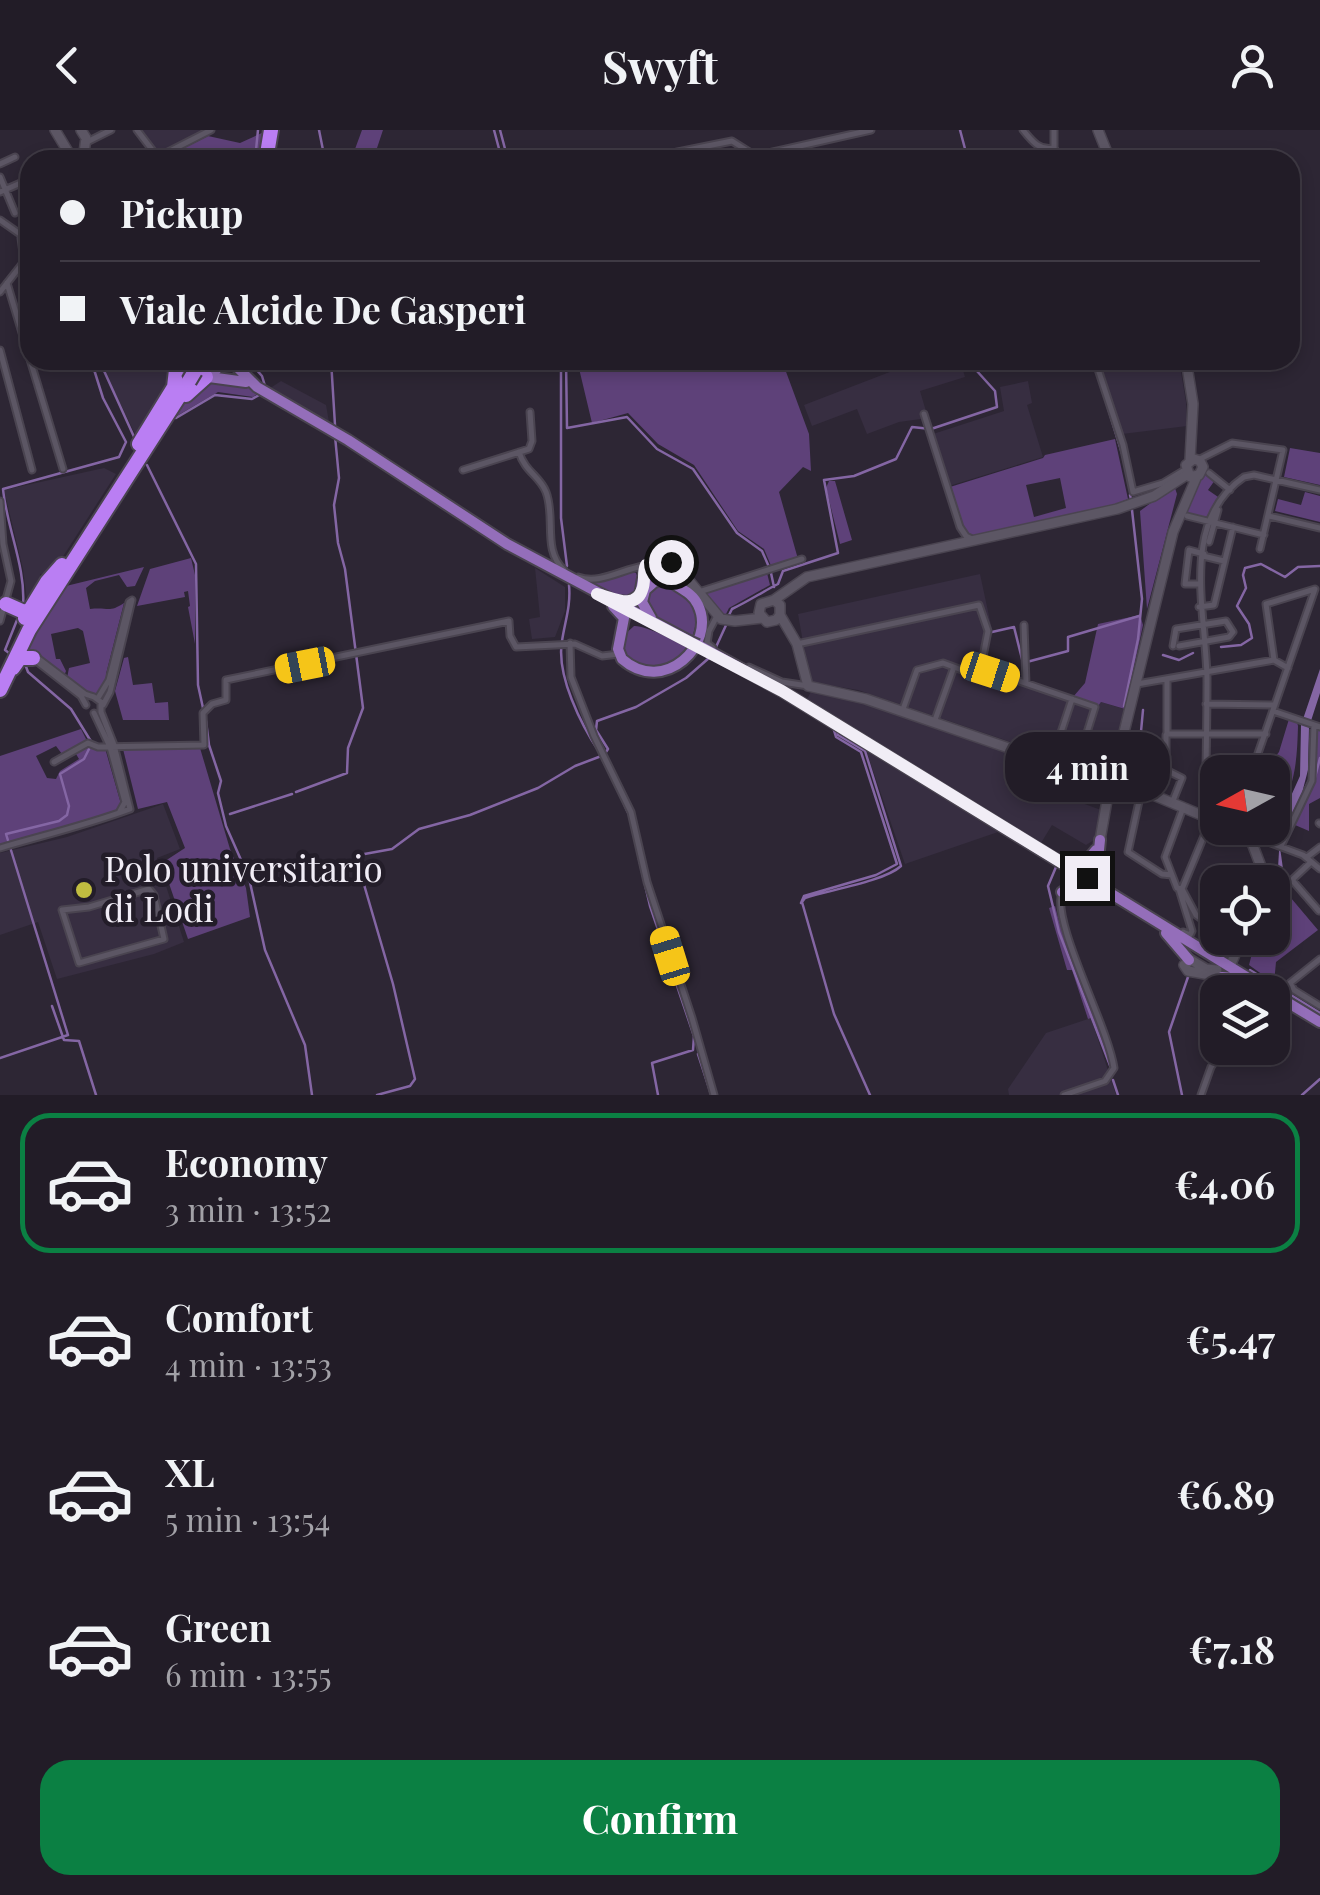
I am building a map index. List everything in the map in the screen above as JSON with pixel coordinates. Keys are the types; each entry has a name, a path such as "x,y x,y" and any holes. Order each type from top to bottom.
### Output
{"highway":[{"path":"1,685 16,644 191,370"},
{"path":"1,685 17,613 125,478 132,455 172,393 176,380 191,370"},
{"path":"16,644 17,613 70,558"},
{"path":"17,613 26,646 34,657"},
{"path":"1,685 20,658 34,657"}],"main road":[{"path":"197,370 257,387 348,440 506,544 707,648 1146,913 1239,975"},
{"path":"240,370 257,387"},
{"path":"597,594 629,602 640,595 656,574"},
{"path":"597,594 621,612 624,623 619,654 632,668 655,674 674,668 685,659 701,626 701,612 690,594 656,574"},
{"path":"656,574 642,602 649,617 663,628"},
{"path":"622,633 638,623 663,628"},
{"path":"1052,857 1082,864 1091,859 1100,840"},
{"path":"1100,840 1096,864 1100,880 1123,900"},
{"path":"1052,857 1063,873 1062,892"},
{"path":"1062,892 1069,885 1083,883 1123,900"},
{"path":"1146,913 1189,960"},
{"path":"1220,974 1234,971"},
{"path":"1290,1005 1315,1019"}],"street":[{"path":"56,130 72,150"},
{"path":"81,130 94,130"},
{"path":"77,150 96,135 111,130"},
{"path":"172,150 211,130"},
{"path":"783,150 871,130"},
{"path":"1024,130 1042,148 1054,148 1054,130"},
{"path":"687,150 732,141 748,150"},
{"path":"0,164 16,158"},
{"path":"0,177 2,191 15,214"},
{"path":"0,220 20,238"},
{"path":"0,292 20,267"},
{"path":"7,283 20,323"},
{"path":"0,350 32,470"},
{"path":"35,370 63,468"},
{"path":"1098,370 1122,444 1132,492 1194,469"},
{"path":"1100,840 1173,532 1194,469 1193,404 1188,370"},
{"path":"463,470 532,444 530,412"},
{"path":"924,414 960,527 966,536 976,539"},
{"path":"1200,815 856,696 768,676 707,648 707,638 724,619 757,615 778,607 807,576 1146,500 1232,443 1284,450 1260,548"},
{"path":"519,452 525,468 546,492 552,553 559,566 591,581 633,567 656,574 676,564 724,619"},
{"path":"1194,469 1230,490"},
{"path":"1102,512 1145,496 1194,469"},
{"path":"1206,755 1207,672 1199,607 1203,555 1211,522 1240,478 1276,480 1320,490"},
{"path":"1170,485 1180,486 1188,495"},
{"path":"0,501 3,544 17,613"},
{"path":"1186,516 1264,535"},
{"path":"1268,516 1320,528"},
{"path":"951,545 958,538 960,527"},
{"path":"1199,607 1214,605 1233,527"},
{"path":"1200,584 1184,584 1190,550 1224,561"},
{"path":"699,592 802,559"},
{"path":"1257,755 1315,588 1266,604 1274,660"},
{"path":"86,704 96,698 109,680 132,600 110,692 98,709"},
{"path":"757,615 764,601 778,607 798,644 808,686"},
{"path":"798,644 979,605 988,631 980,672"},
{"path":"1226,621 1233,632 1229,637 1203,642 1176,646 1176,630 1226,621"},
{"path":"54,762 93,745 204,745 204,712 212,704 226,700 226,680 509,622 516,647 580,645 602,656 619,654"},
{"path":"1024,625 1026,683"},
{"path":"563,644 570,677 631,812 647,882 714,1095"},
{"path":"34,657 96,698"},
{"path":"34,657 86,704 98,709"},
{"path":"1138,679 1152,681 1274,660 1288,668"},
{"path":"902,712 917,670 944,664 990,672 1096,707 1086,739"},
{"path":"934,723 954,667"},
{"path":"1166,679 1164,732 1168,735"},
{"path":"6,846 66,832 130,808 96,698"},
{"path":"1050,764 1072,699"},
{"path":"1206,704 1274,708 1315,725 1312,781 1290,822"},
{"path":"1172,803 1182,778 1166,770 1164,737 1266,734"},
{"path":"1139,791 1128,852 1162,874 1172,875"},
{"path":"1184,808 1165,853 1172,875 1200,918"},
{"path":"1146,913 1191,935 1180,889 1200,844"},
{"path":"1278,845 1310,859 1320,869"},
{"path":"1319,911 1292,880 1320,847"},
{"path":"149,890 154,896 164,939 79,963 62,910 90,907 149,890"},
{"path":"1062,892 1058,903 1064,930 1085,978 1114,1068 1105,1081 1064,1095"},
{"path":"1234,971 1238,955"},
{"path":"1320,958 1290,981 1294,990 1320,1006"},
{"path":"1189,960 1184,964 1186,970 1220,974"},
{"path":"1201,1095 1212,1065"}],"shaded area":[{"path":"139,130 210,130 170,150 154,150"},
{"path":"362,130 383,130 376,150 355,150"},
{"path":"264,132 261,150 180,150 208,136 240,143"},
{"path":"104,370 172,370 173,378 137,438"},
{"path":"579,370 785,370 809,434 811,471 803,467 779,492 798,559 772,568 764,549 738,531 694,465 658,444 628,413 592,423"},
{"path":"895,370 963,370 965,377 920,391 928,418 899,422 867,434 857,409 812,426 804,405"},
{"path":"1101,370 1181,370 1187,426 1122,434"},
{"path":"281,381 326,405 330,428 266,391"},
{"path":"1028,381 1032,403 1027,405 1043,457 949,486 933,434 1004,411 1000,387"},
{"path":"207,382 243,383 260,392 253,397 218,392 175,417 189,394"},
{"path":"1115,439 1128,499 972,536 962,526 950,487 1045,455","holes":["1060,478 1066,508 1034,517 1026,485"]},
{"path":"1290,448 1320,453 1320,485 1284,477"},
{"path":"104,468 116,474 53,572 40,574 42,586 31,603 27,600 4,490"},
{"path":"1207,473 1215,480 1208,490 1221,499 1206,517 1185,513 1197,482"},
{"path":"829,481 835,481 852,540 840,544 826,488"},
{"path":"1171,488 1177,494 1147,609 1140,511"},
{"path":"1305,492 1320,496 1320,522 1275,511 1278,499 1301,505"},
{"path":"191,558 195,575 195,644 188,591 184,592 185,597 137,606 150,569"},
{"path":"144,567 135,586 127,587 119,575 95,581 86,588 90,609 112,609 124,603 107,681 99,696 84,692 67,678 69,668 90,663 83,631 78,628 51,634 56,659 60,659 66,671 64,676 29,648 29,642 66,586"},
{"path":"535,568 565,587 565,611 555,637 532,639 529,619 540,617"},
{"path":"627,570 636,573 639,581 633,597 620,600 590,584"},
{"path":"767,573 770,585 729,608 725,616 704,591"},
{"path":"980,574 992,630 985,667 1098,705 1101,702 1124,709 1107,775 858,690 810,682 798,614"},
{"path":"659,584 678,590 690,602 696,618 692,637 650,616 646,592"},
{"path":"1140,615 1143,625 1125,709 1101,702 1098,706 1073,697 1085,683 1098,624"},
{"path":"634,626 687,646 667,666 641,665 623,657 623,636"},
{"path":"128,657 133,685 152,683 155,703 168,702 169,720 123,720 115,691 124,658"},
{"path":"1320,669 1320,693 1309,727 1308,770 1290,818 1290,798 1300,776 1301,725"},
{"path":"812,690 883,707 1076,772 1069,793 1071,799 1101,810 1094,840 1086,845 1052,825 1041,843 807,699"},
{"path":"1289,719 1297,722 1296,763 1290,788 1290,755 1277,755"},
{"path":"1311,728 1320,728 1320,798 1309,804 1309,831 1290,823 1308,779"},
{"path":"81,729 89,745 97,750 105,748 121,804 119,810 0,846 0,756","holes":["56,746 62,754 73,749 79,759 60,771 56,779 47,778 36,756"]},
{"path":"200,748 230,849 246,888 250,917 188,939 162,863 185,848 167,802 138,809 123,749"},
{"path":"866,750 909,777 998,832 905,864"},
{"name":"Polo universitario di Lodi","path":"163,804 180,849 157,858 184,942 154,954 57,979 38,922 0,935 0,853 67,837"},
{"path":"1290,897 1318,930 1290,951"},
{"path":"1055,906 1101,1028 1111,1070 1072,970 1067,970 1049,908"},
{"path":"1252,955 1285,955 1276,962 1275,975 1263,975 1249,965"},
{"path":"1091,1018 1116,1095 1009,1095 1008,1089 1046,1033"}],"waterway":[{"path":"256,150 258,130"},
{"path":"319,130 323,150"},
{"path":"494,130 499,150"},
{"path":"500,130 505,150"},
{"path":"960,130 965,150"},
{"path":"23,606 22,577 3,489 119,457 126,442 103,398 94,370"},
{"path":"104,370 135,439"},
{"path":"257,370 265,386"},
{"path":"332,370 335,425"},
{"path":"561,370 561,518 567,566"},
{"path":"566,370 567,428 627,417 657,449 693,469 737,533 762,551 769,567"},
{"path":"729,615 732,609 778,584 783,571 838,553 824,480 854,476 896,459 912,427 931,429 997,407 995,391 976,370"},
{"path":"1100,382 1124,460"},
{"path":"176,418 215,395 252,399 261,394"},
{"path":"296,792 347,773 348,748 363,708 334,505 339,478 335,436"},
{"path":"147,465 196,564 198,685 203,708"},
{"path":"1130,495 1131,499"},
{"path":"1124,706 1142,599 1132,510"},
{"path":"1221,647 1241,645 1252,638 1249,624 1237,606 1246,588 1245,568 1261,564 1285,577 1298,567 1320,566"},
{"path":"771,573 774,587"},
{"path":"569,585 561,654 563,669 578,714 600,753"},
{"path":"9,653 5,650 19,615"},
{"path":"992,632 1014,627 1023,663 1068,651 1068,637 1139,616"},
{"path":"716,647 727,623"},
{"path":"1163,655 1179,660 1193,653"},
{"path":"377,1095 410,1086 415,1079 393,984 358,864 359,855 392,849 419,829 470,815 538,788 575,766 604,755 608,749 596,730 597,721 636,707 686,678 709,658"},
{"path":"0,1058 68,1035 6,834 59,821 67,815 69,806 60,774 84,759 92,743 71,709 28,672 25,664"},
{"path":"1139,753 1143,710"},
{"path":"206,721 221,781 218,793 226,826 249,878 265,950 305,1045 312,1095"},
{"path":"801,903 804,896 876,875 897,864 861,752 836,737 833,727"},
{"path":"837,729 838,735 865,751 901,866 883,876 802,902 834,1014 870,1095"},
{"path":"1314,781 1320,758"},
{"path":"230,814 292,794"},
{"path":"621,797 630,817"},
{"path":"639,859 650,906 694,1036 693,1050 652,1063 658,1095"},
{"path":"1056,867 1048,886 1059,932 1111,1068"},
{"path":"1250,970 1320,1013"},
{"path":"1182,1095 1169,1032 1188,977"},
{"path":"52,1006 64,1040 79,1041 96,1095"},
{"path":"698,1054 711,1094"},
{"path":"1302,1095 1320,1079"},
{"path":"1113,1080 1118,1095"}],"place":[{"name":"Polo universitario di Lodi","path":"84,890"}],"route":[{"path":"671,562 646,565 642,591 629,602 597,594 782,691 1087,878"}]}
